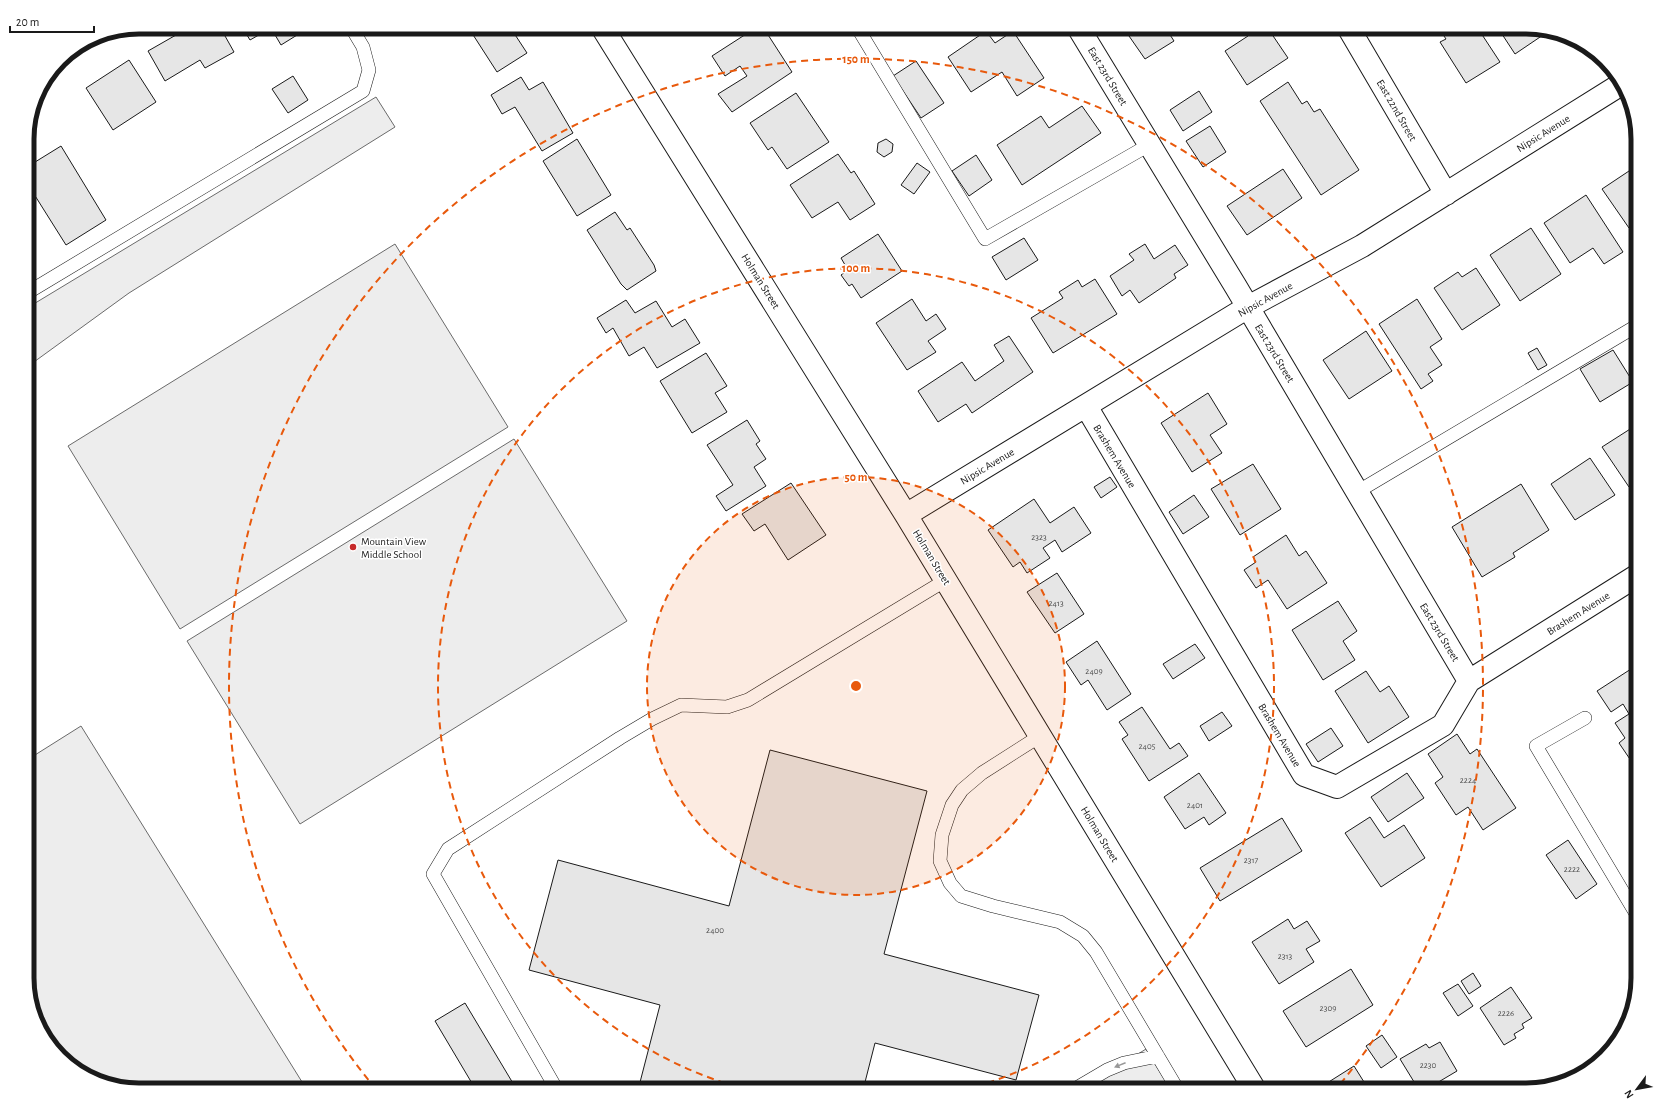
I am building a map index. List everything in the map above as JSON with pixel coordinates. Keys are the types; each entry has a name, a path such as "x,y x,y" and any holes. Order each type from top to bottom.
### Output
{"street":[{"name":"Holman Street","path":"606,34 946,580 1251,1083"},
{"name":"East 23rd Street","path":"1082,34 1248,307 1469,681"},
{"name":"East 22nd Street","path":"1352,34 1446,194"},
{"name":"Nipsic Avenue","path":"906,515 1248,307 1362,246 1617,87"},
{"name":"Brashem Avenue","path":"1086,406 1304,774 1337,787 1443,724 1469,681 1631,579"}],"lane":[{"path":"34,289 363,91 369,70 363,47 355,34"},
{"path":"861,34 985,239 1149,144"},
{"path":"1357,492 1631,329"},
{"path":"553,1083 433,874 448,849 652,719 681,705 727,707 748,700 946,580"},
{"path":"1586,718 1536,746 1631,905"},
{"path":"1040,736 982,773 962,790 952,805 942,835 940,861 950,883 961,896 993,906 1060,922 1083,936 1096,952 1174,1083"},
{"path":"1085,1083 1107,1070 1124,1063 1158,1056"}],"shaded area":[{"path":"376,97 395,127 129,293 34,362 34,304"},
{"path":"395,244 508,427 180,629 68,446"},
{"path":"514,439 627,621 300,824 187,641"},
{"path":"81,726 303,1083 125,1082 93,1072 75,1061 56,1042 48,1031 42,1018 36,999 34,985 34,756"},
{"path":"1146,1049 1167,1083 1091,1083"}],"building":[{"path":"178,34 224,34 234,52 205,68 200,60 165,81 148,51"},
{"path":"246,34 260,34 250,40"},
{"path":"275,34 299,34 281,45"},
{"path":"473,34 515,34 527,53 497,72"},
{"path":"746,34 768,34 792,72 732,112 718,94 747,76 740,66 725,76 712,56"},
{"path":"982,34 988,34 995,43 1008,34 1015,34 1044,78 1017,96 1002,72 971,92 948,57"},
{"path":"1132,34 1170,34 1174,41 1145,59 1129,36"},
{"path":"1246,34 1272,34 1288,58 1247,85 1225,51 1248,36"},
{"path":"1443,34 1482,34 1500,62 1466,83 1440,42 1446,39"},
{"path":"1502,34 1542,36 1515,54"},
{"path":"129,60 156,102 113,130 86,88"},
{"path":"916,61 944,103 921,118 893,76"},
{"path":"293,76 308,100 288,113 272,89"},
{"path":"521,77 529,90 543,82 573,133 542,151 515,107 502,114 491,95"},
{"path":"1288,82 1302,104 1307,101 1314,112 1320,109 1359,170 1321,195 1260,101"},
{"path":"1199,91 1212,112 1183,131 1170,110"},
{"path":"796,93 829,142 787,169 772,147 768,150 750,123"},
{"path":"1082,106 1101,133 1022,185 997,145 1041,116 1049,128"},
{"path":"1210,126 1226,152 1203,167 1186,141"},
{"path":"577,139 611,195 577,216 543,161"},
{"path":"886,139 893,144 892,152 884,157 877,152 878,143"},
{"path":"61,146 106,220 66,245 34,194 34,163"},
{"path":"838,154 851,173 854,171 875,204 850,220 838,202 812,218 790,185"},
{"path":"976,155 992,180 969,196 952,171"},
{"path":"917,163 930,172 914,194 901,185"},
{"path":"1283,169 1302,198 1247,235 1227,206"},
{"path":"1631,170 1631,227 1629,228 1602,189"},
{"path":"1586,195 1623,252 1604,264 1593,248 1570,263 1544,223"},
{"path":"615,212 627,230 630,228 654,265 656,271 627,290 621,284 587,230"},
{"path":"1531,228 1561,274 1520,301 1490,255"},
{"path":"878,234 902,271 861,298 852,284 849,286 841,275 848,270 841,258"},
{"path":"1024,238 1038,260 1006,280 992,257"},
{"path":"1145,244 1154,259 1175,245 1188,265 1174,274 1176,278 1139,303 1130,290 1122,296 1110,276 1134,260 1129,254"},
{"path":"1476,268 1500,305 1462,330 1434,288 1458,272 1462,277"},
{"path":"1095,279 1117,314 1053,353 1031,318 1063,298 1059,292 1078,280 1082,287"},
{"path":"912,299 926,321 936,314 946,329 928,341 936,352 907,370 876,323"},
{"path":"1417,299 1442,339 1430,347 1442,365 1428,374 1433,381 1421,389 1379,324"},
{"path":"626,300 635,313 656,301 672,327 685,319 700,343 657,368 644,347 629,356 613,328 606,333 597,318"},
{"path":"1366,331 1392,371 1349,399 1323,360"},
{"path":"1009,336 1033,372 972,413 966,404 938,422 918,391 962,362 975,381 1004,361 994,345"},
{"path":"1537,348 1547,365 1538,370 1528,353"},
{"path":"1613,350 1631,379 1631,383 1600,402 1580,369"},
{"path":"706,353 727,386 715,393 727,412 692,433 660,381"},
{"path":"1208,393 1227,424 1210,435 1222,453 1192,472 1161,423"},
{"path":"747,420 760,441 756,444 766,459 754,467 766,486 726,511 716,496 733,485 707,445"},
{"path":"1631,428 1631,486 1629,487 1602,447"},
{"path":"1590,458 1615,495 1575,520 1551,484"},
{"path":"1253,464 1281,509 1240,535 1211,489"},
{"path":"1110,477 1117,487 1101,498 1094,487"},
{"path":"791,483 826,535 788,560 765,524 754,531 742,514"},
{"path":"1521,484 1549,530 1513,553 1515,557 1482,577 1452,527"},
{"path":"1194,495 1209,517 1183,534 1169,512"},
{"path":"1034,499 1050,523 1074,507 1091,533 1062,552 1055,540 1043,548 1050,558 1027,573 1020,562 1013,567 988,530"},
{"path":"1286,535 1299,556 1306,551 1327,583 1287,609 1268,580 1256,588 1244,570 1256,562 1253,557"},
{"path":"1057,573 1084,614 1055,633 1027,592"},
{"path":"1338,601 1357,631 1343,641 1355,660 1323,680 1292,630"},
{"path":"1097,641 1131,694 1107,710 1088,680 1081,685 1066,662"},
{"path":"1195,644 1205,658 1173,679 1163,664"},
{"path":"1631,669 1631,761 1619,743 1625,738 1615,723 1629,714 1623,704 1611,712 1597,691"},
{"path":"1366,671 1380,692 1389,686 1409,717 1368,743 1335,691"},
{"path":"1142,707 1170,749 1179,743 1188,756 1149,781 1122,739 1128,735 1119,722"},
{"path":"1222,712 1232,726 1209,741 1200,726"},
{"path":"1331,728 1343,746 1318,762 1306,744"},
{"path":"1457,734 1470,754 1477,749 1516,808 1483,830 1468,807 1456,815 1435,783 1443,777 1428,754"},
{"path":"770,750 927,791 884,954 1039,995 1016,1080 875,1043 865,1083 640,1083 660,1005 529,970 558,860 729,906"},
{"path":"1199,773 1226,813 1209,825 1204,817 1185,829 1164,797"},
{"path":"1407,773 1424,798 1388,822 1371,797"},
{"path":"1370,817 1384,838 1404,825 1425,858 1381,887 1345,833"},
{"path":"1282,818 1302,851 1220,901 1200,868"},
{"path":"1568,840 1597,884 1576,899 1546,855"},
{"path":"1288,919 1294,929 1307,921 1320,941 1306,949 1314,962 1279,984 1252,942"},
{"path":"1351,969 1373,1005 1306,1047 1283,1011"},
{"path":"1473,973 1481,986 1469,994 1461,981"},
{"path":"1458,984 1473,1006 1458,1016 1443,993"},
{"path":"1511,987 1532,1018 1522,1024 1524,1028 1514,1034 1516,1038 1504,1045 1480,1008"},
{"path":"465,1003 513,1083 472,1083 435,1021"},
{"path":"1382,1035 1397,1057 1381,1068 1366,1046"},
{"path":"1440,1042 1457,1071 1437,1083 1415,1083 1400,1059 1426,1044 1429,1048"},
{"path":"1354,1066 1365,1083 1327,1083"}],"place":[{"name":"Mountain View Middle School","path":"353,547"}]}
